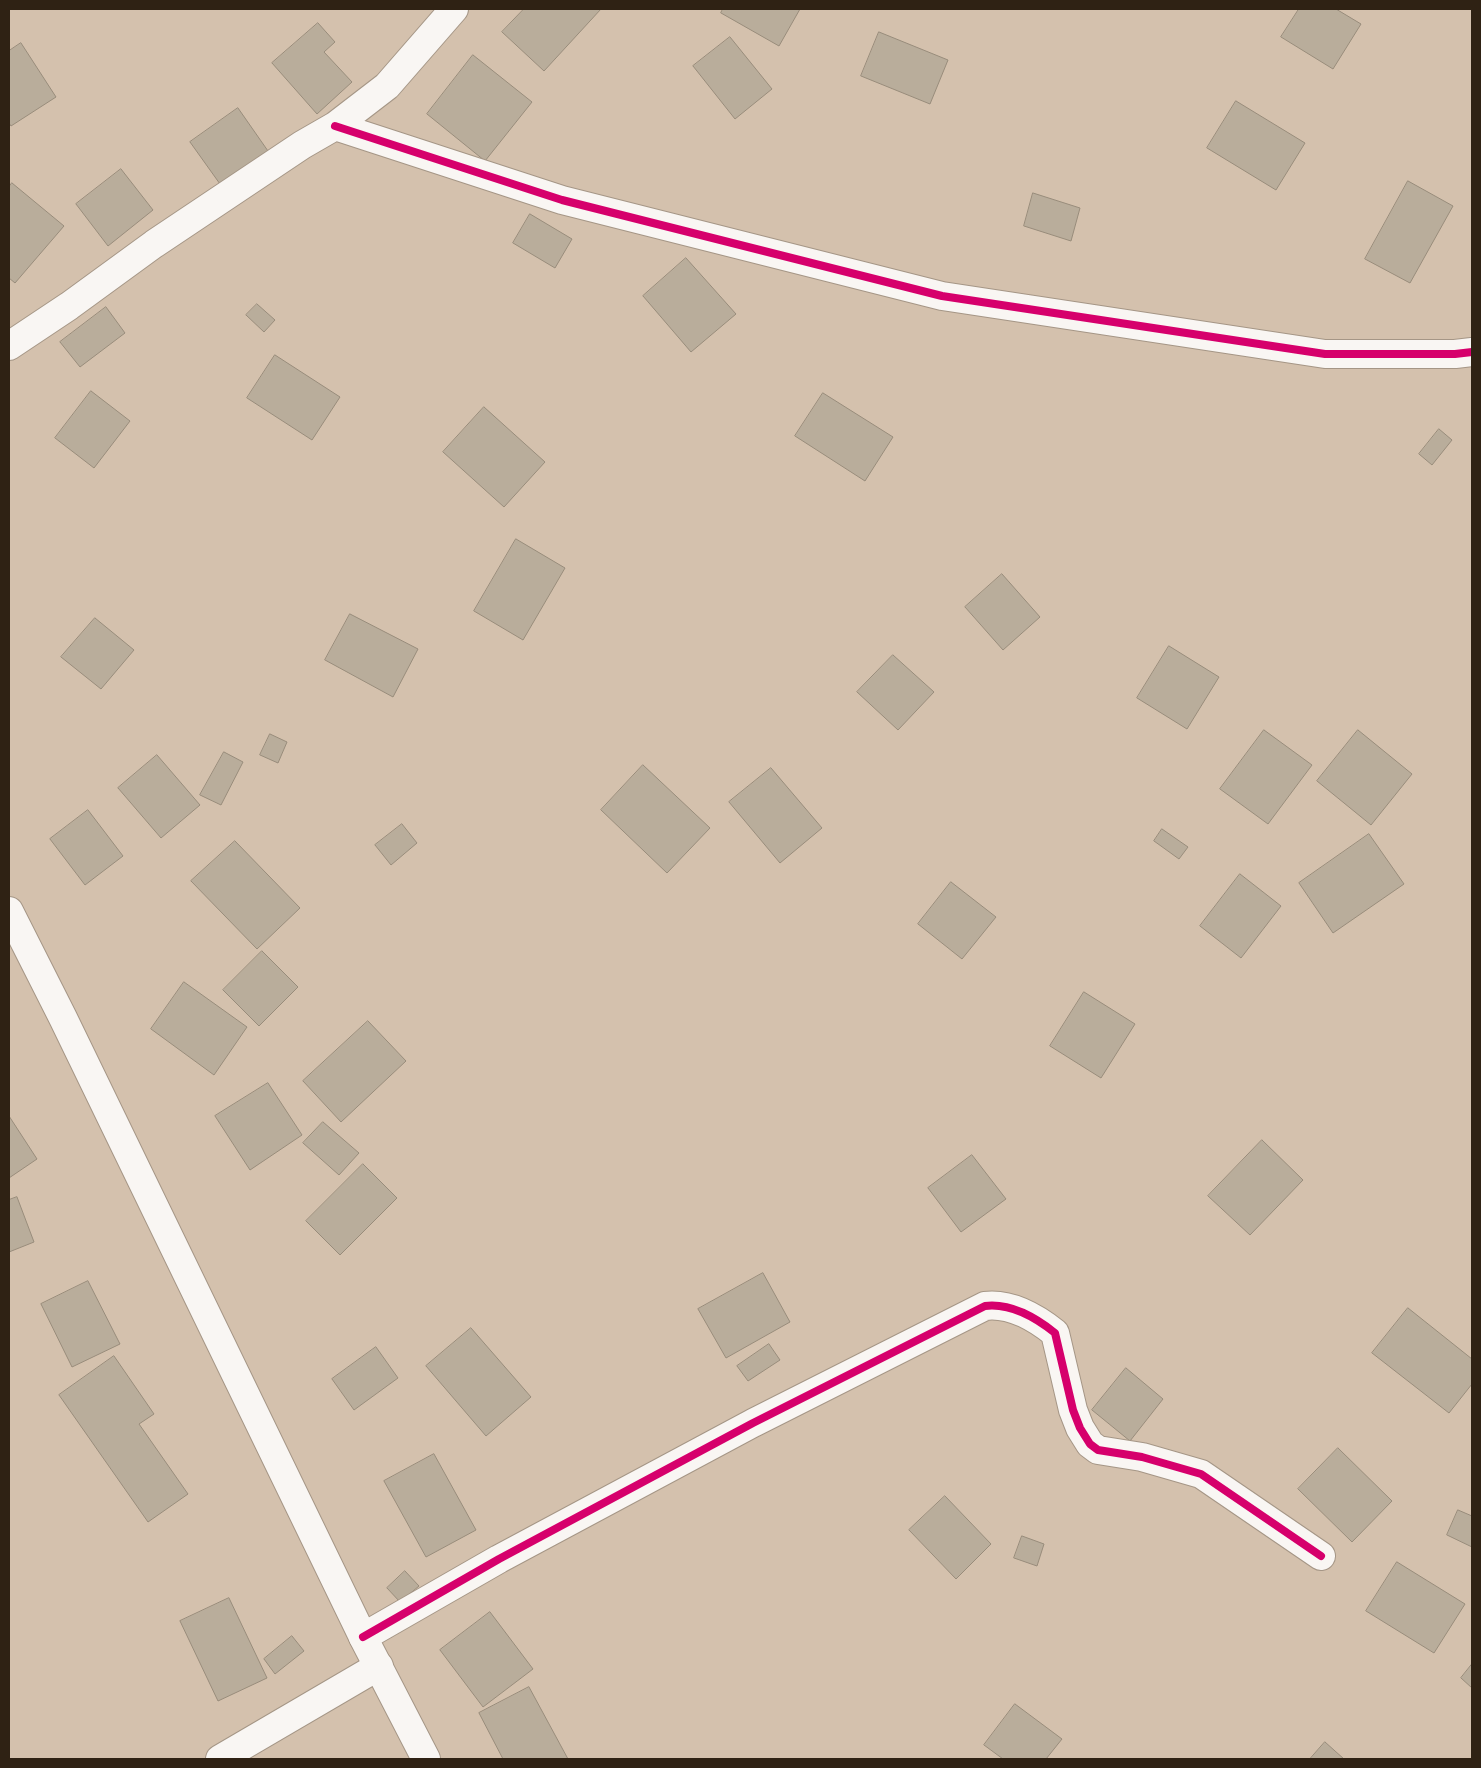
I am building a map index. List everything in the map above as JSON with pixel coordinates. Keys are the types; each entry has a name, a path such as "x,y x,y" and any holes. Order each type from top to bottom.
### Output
{"street":[{"path":"9,346 69,306 154,244 335,126 387,86 454,9"},
{"path":"335,126 562,200 942,296 1325,354 1455,354 1472,352"},
{"path":"9,912 63,1018 363,1637 426,1759"},
{"path":"363,1637 499,1560 753,1423 985,1306 998,1305 1026,1315 1055,1333 1073,1410 1086,1440 1096,1449 1151,1459 1201,1474 1321,1556"},
{"path":"220,1759 378,1666"}],"building":[{"path":"524,9 601,9 544,71 502,32"},
{"path":"723,9 800,9 779,46 721,13"},
{"path":"1299,9 1336,9 1361,24 1333,69 1281,37"},
{"path":"318,23 335,42 324,52 352,82 317,114 272,63"},
{"path":"879,32 948,60 930,104 861,76"},
{"path":"730,37 772,89 735,119 693,66"},
{"path":"21,43 56,97 11,126 9,123 9,51"},
{"path":"473,55 532,102 485,161 427,114"},
{"path":"1236,101 1305,143 1276,190 1207,148"},
{"path":"238,108 268,151 220,184 190,142"},
{"path":"121,169 153,210 108,246 76,204"},
{"path":"1408,181 1453,206 1410,283 1365,259"},
{"path":"12,183 64,226 15,283 9,278 9,187"},
{"path":"1033,193 1080,208 1071,241 1024,226"},
{"path":"530,214 572,239 555,268 513,243"},
{"path":"686,258 736,314 691,352 643,296"},
{"path":"257,304 275,320 264,332 246,315"},
{"path":"106,307 125,333 80,367 60,342"},
{"path":"275,355 340,397 312,440 247,398"},
{"path":"91,391 130,421 94,468 55,438"},
{"path":"823,393 893,437 865,481 795,436"},
{"path":"484,407 545,462 504,507 443,452"},
{"path":"1439,429 1452,440 1432,465 1419,454"},
{"path":"516,539 565,568 523,640 474,611"},
{"path":"1002,574 1040,617 1003,650 965,607"},
{"path":"350,614 418,649 393,697 325,660"},
{"path":"95,618 134,650 101,689 61,657"},
{"path":"1169,646 1219,677 1187,729 1137,698"},
{"path":"893,655 934,692 898,730 857,692"},
{"path":"1264,730 1312,765 1268,824 1220,789"},
{"path":"1358,730 1412,774 1371,825 1317,781"},
{"path":"270,734 287,742 278,763 260,755"},
{"path":"224,752 243,762 221,805 200,795"},
{"path":"157,755 200,805 161,838 118,788"},
{"path":"643,765 710,828 667,873 601,810"},
{"path":"771,768 822,828 780,863 729,802"},
{"path":"88,810 123,856 85,885 50,839"},
{"path":"402,824 417,843 391,865 375,845"},
{"path":"1162,829 1188,847 1179,859 1154,841"},
{"path":"1369,834 1404,884 1333,933 1299,883"},
{"path":"235,841 300,908 257,949 191,881"},
{"path":"1240,874 1281,906 1241,958 1200,926"},
{"path":"951,882 996,917 962,959 918,924"},
{"path":"262,951 298,987 259,1026 223,990"},
{"path":"184,982 247,1027 214,1075 151,1029"},
{"path":"1084,992 1135,1024 1101,1078 1050,1046"},
{"path":"368,1021 406,1061 341,1122 303,1081"},
{"path":"268,1083 302,1135 250,1170 215,1116"},
{"path":"9,1116 37,1159 9,1178"},
{"path":"323,1122 359,1153 339,1175 303,1143"},
{"path":"1262,1140 1303,1180 1250,1235 1208,1196"},
{"path":"972,1155 1006,1199 961,1232 928,1188"},
{"path":"363,1164 397,1198 340,1255 306,1221"},
{"path":"17,1197 34,1242 9,1252 9,1200"},
{"path":"763,1273 790,1322 726,1358 698,1309"},
{"path":"88,1281 120,1344 72,1367 41,1304"},
{"path":"1408,1308 1472,1359 1472,1384 1449,1413 1372,1353"},
{"path":"471,1328 531,1397 486,1436 426,1366"},
{"path":"769,1344 780,1360 748,1381 737,1366"},
{"path":"376,1347 398,1378 354,1410 332,1379"},
{"path":"114,1356 154,1414 139,1424 188,1494 148,1522 59,1395"},
{"path":"1126,1368 1163,1399 1130,1441 1092,1410"},
{"path":"1338,1448 1392,1501 1352,1542 1298,1489"},
{"path":"434,1454 476,1530 426,1557 384,1481"},
{"path":"945,1496 991,1544 956,1579 909,1530"},
{"path":"1458,1510 1472,1516 1472,1547 1447,1535"},
{"path":"1022,1536 1044,1544 1037,1566 1014,1558"},
{"path":"1397,1562 1465,1604 1434,1653 1366,1611"},
{"path":"405,1571 419,1586 400,1602 387,1588"},
{"path":"229,1598 267,1678 218,1701 180,1621"},
{"path":"490,1612 533,1669 483,1707 440,1650"},
{"path":"292,1636 304,1651 275,1674 264,1659"},
{"path":"1472,1664 1472,1688 1461,1678"},
{"path":"529,1687 568,1759 503,1759 479,1713"},
{"path":"1015,1704 1062,1739 1046,1759 1003,1759 984,1745"},
{"path":"1325,1742 1344,1759 1310,1759"}],"cycle path":[{"path":"335,126 562,200 942,296 1325,354 1455,354 1472,352"},
{"path":"363,1637 499,1559 753,1423 985,1306 1004,1307 1022,1312 1055,1333 1073,1410 1080,1428 1090,1444 1098,1450 1142,1457 1201,1474 1321,1556"}]}
